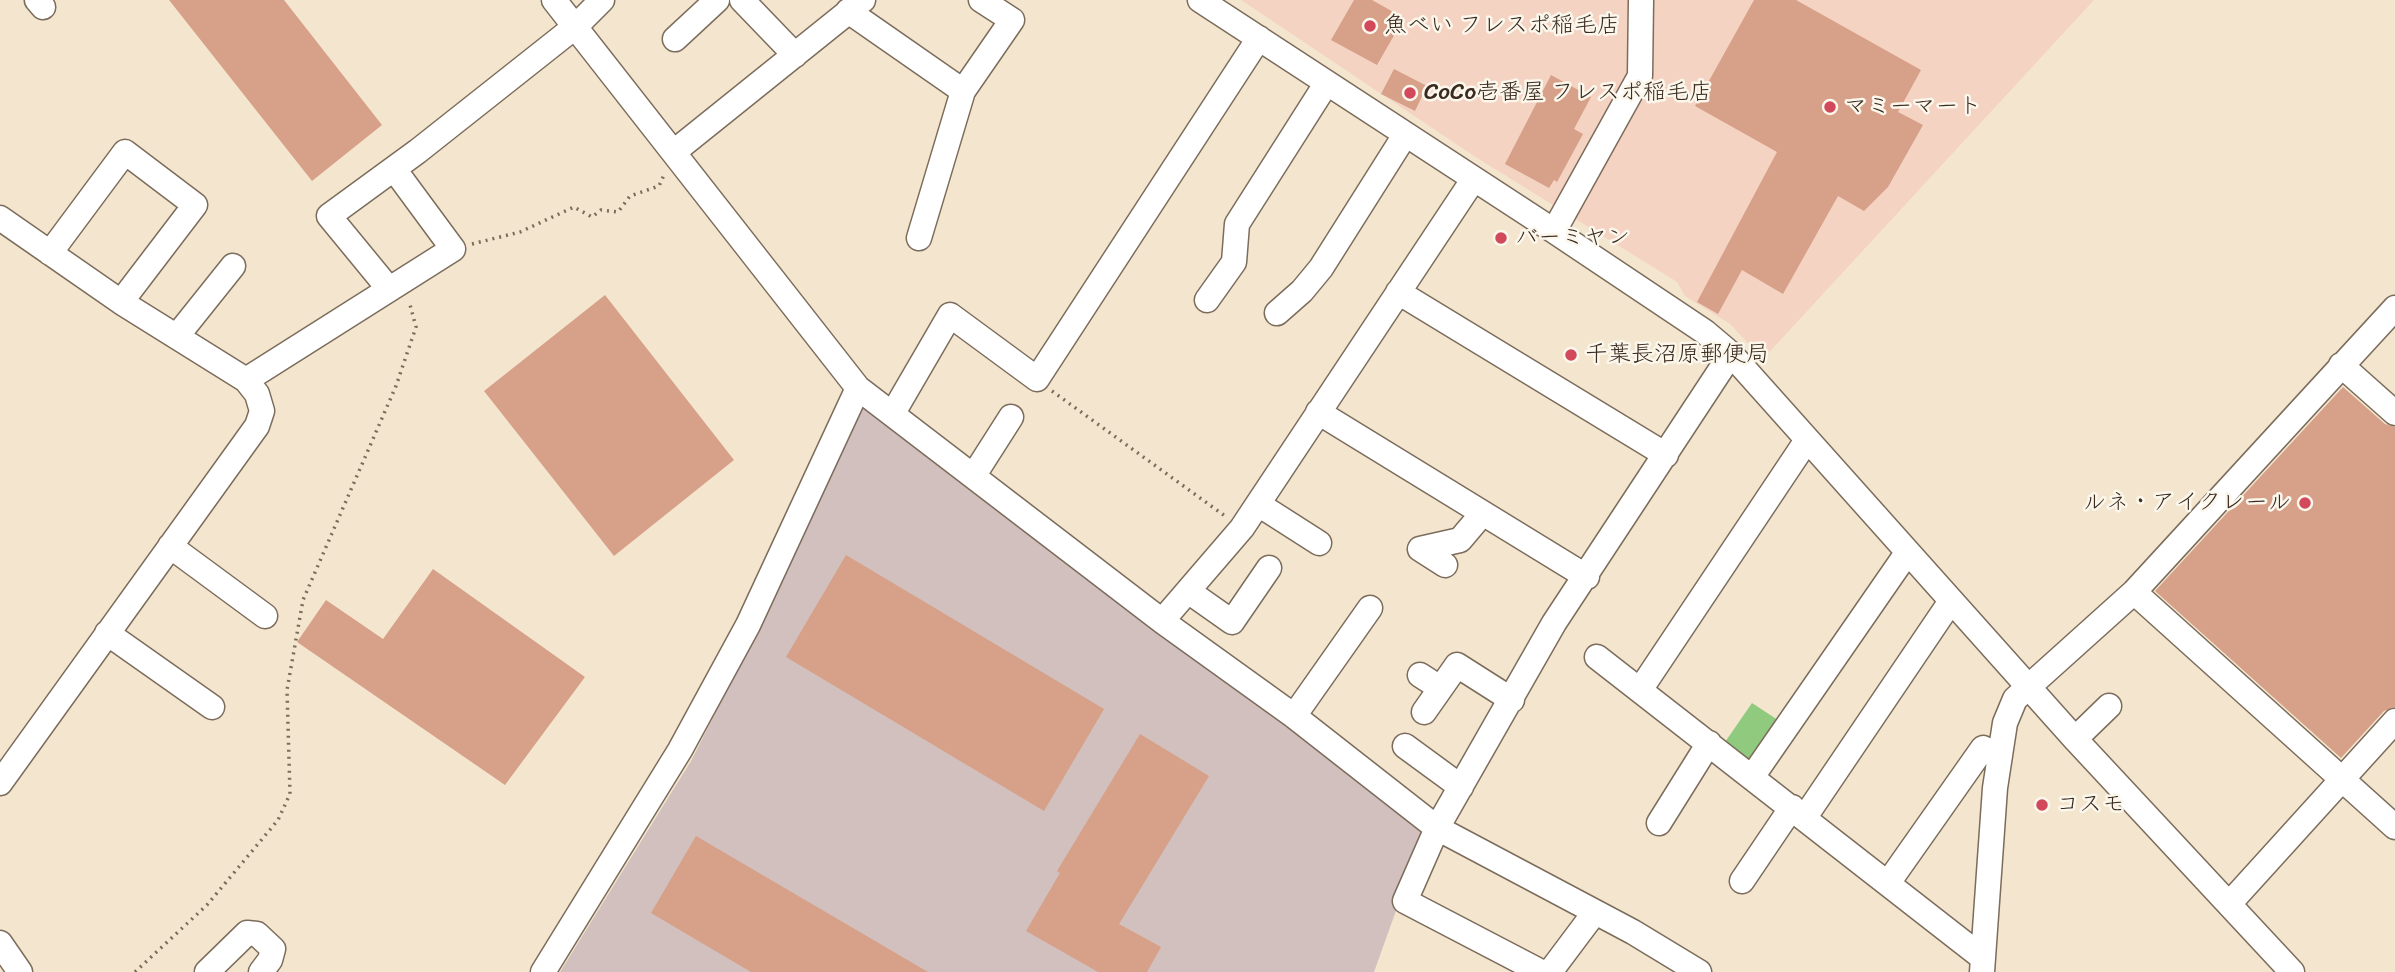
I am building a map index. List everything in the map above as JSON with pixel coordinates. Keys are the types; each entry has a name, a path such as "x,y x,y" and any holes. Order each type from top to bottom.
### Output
{"street":[{"path":"554,0 675,151 858,388 1163,621 1294,716 1437,828 1595,912 1699,972"},
{"path":"396,285 328,216 394,169 576,26 602,0"},
{"path":"675,39 717,0"},
{"path":"742,0 795,55"},
{"path":"919,238 963,91 1012,20 981,0"},
{"path":"1554,231 1640,76 1641,0"},
{"path":"1210,3 1326,84 1705,332 1731,354 2075,739 2292,972"},
{"path":"675,151 855,6 963,91"},
{"path":"893,413 950,315 1037,379 1259,38"},
{"path":"1207,300 1234,262 1237,224 1326,84"},
{"path":"1277,313 1302,291 1321,268 1405,135"},
{"path":"50,253 125,152 195,205 121,302"},
{"path":"246,380 453,249 394,169"},
{"path":"1163,621 1242,528 1473,180"},
{"path":"0,218 121,302 246,380 257,394 262,411 257,426 0,783"},
{"path":"177,336 233,266"},
{"path":"1398,292 1666,455"},
{"path":"1982,965 2000,756 2006,723 2015,699 2134,592 2395,307"},
{"path":"1541,972 1503,963 1405,901 1437,828 1554,623 1587,577 1731,354"},
{"path":"2342,365 2395,413"},
{"path":"543,972 680,750 741,636 858,388"},
{"path":"1318,412 1587,577"},
{"path":"974,475 1012,417"},
{"path":"1640,690 1807,440"},
{"path":"1258,504 1319,543"},
{"path":"1445,565 1420,549 1460,540 1482,514"},
{"path":"170,546 265,615"},
{"path":"1752,777 1907,553"},
{"path":"1188,591 1232,622 1269,568"},
{"path":"2134,592 2395,827"},
{"path":"1742,881 1798,812 1951,601"},
{"path":"1294,716 1370,608"},
{"path":"107,633 212,708"},
{"path":"1597,657 1888,883 1982,965"},
{"path":"1424,712 1430,681 1457,665 1512,700"},
{"path":"2075,739 2109,706"},
{"path":"2229,904 2395,721"},
{"path":"1659,824 1709,744"},
{"path":"1405,746 1461,787"},
{"path":"1888,883 1983,748 2000,756"},
{"path":"1550,972 1595,912"},
{"path":"207,972 247,933 257,934 272,949 270,960 261,972"},
{"path":"0,943 20,972"}],"path":[{"path":"453,249 520,232 574,208 592,217 601,210 618,212 630,196 659,186 675,151"},
{"path":"135,972 207,905 278,820 290,794 287,690 303,600 396,386 416,327 396,285"},
{"path":"1037,379 1242,528"}],"shaded area":[{"path":"1241,0 2094,0 1763,359 1730,324 1685,296 1677,282 1474,156"},
{"path":"862,405 1425,830 1374,972 560,972 691,761 775,596"}],"green space":[{"path":"1752,703 1781,722 1753,765 1723,745"}],"building":[{"path":"169,0 284,0 382,125 312,181"},
{"path":"1354,0 1372,0 1404,18 1377,65 1331,40"},
{"path":"1754,0 1796,0 1921,70 1898,112 1923,125 1888,187 1864,211 1838,196 1783,294 1742,270 1718,314 1697,302 1777,152 1695,106"},
{"path":"1394,69 1427,86 1415,111 1381,94"},
{"path":"1551,75 1591,97 1574,129 1583,134 1557,182 1554,180 1549,188 1505,164"},
{"path":"605,295 734,460 614,556 484,391"},
{"name":"ルネ・アイクレール","path":"2343,387 2385,424 2395,427 2395,707 2384,711 2341,758 2155,591"},
{"path":"846,555 1104,709 1044,811 786,657"},
{"path":"433,569 585,677 505,785 297,642 326,600 383,639"},
{"path":"1140,734 1209,776 1119,924 1161,947 1147,972 1098,972 1026,931 1060,873 1057,871"},
{"path":"696,836 928,972 751,972 651,913"}],"place":[{"name":"魚べい フレスポ稲毛店","path":"1370,26"},
{"name":"CoCo壱番屋 フレスポ稲毛店","path":"1410,93"},
{"name":"マミーマート","path":"1830,107"},
{"name":"バーミヤン","path":"1501,238"},
{"name":"千葉長沼原郵便局","path":"1571,355"},
{"name":"ルネ・アイクレール","path":"2305,503"},
{"name":"コスモ","path":"2042,805"}]}
